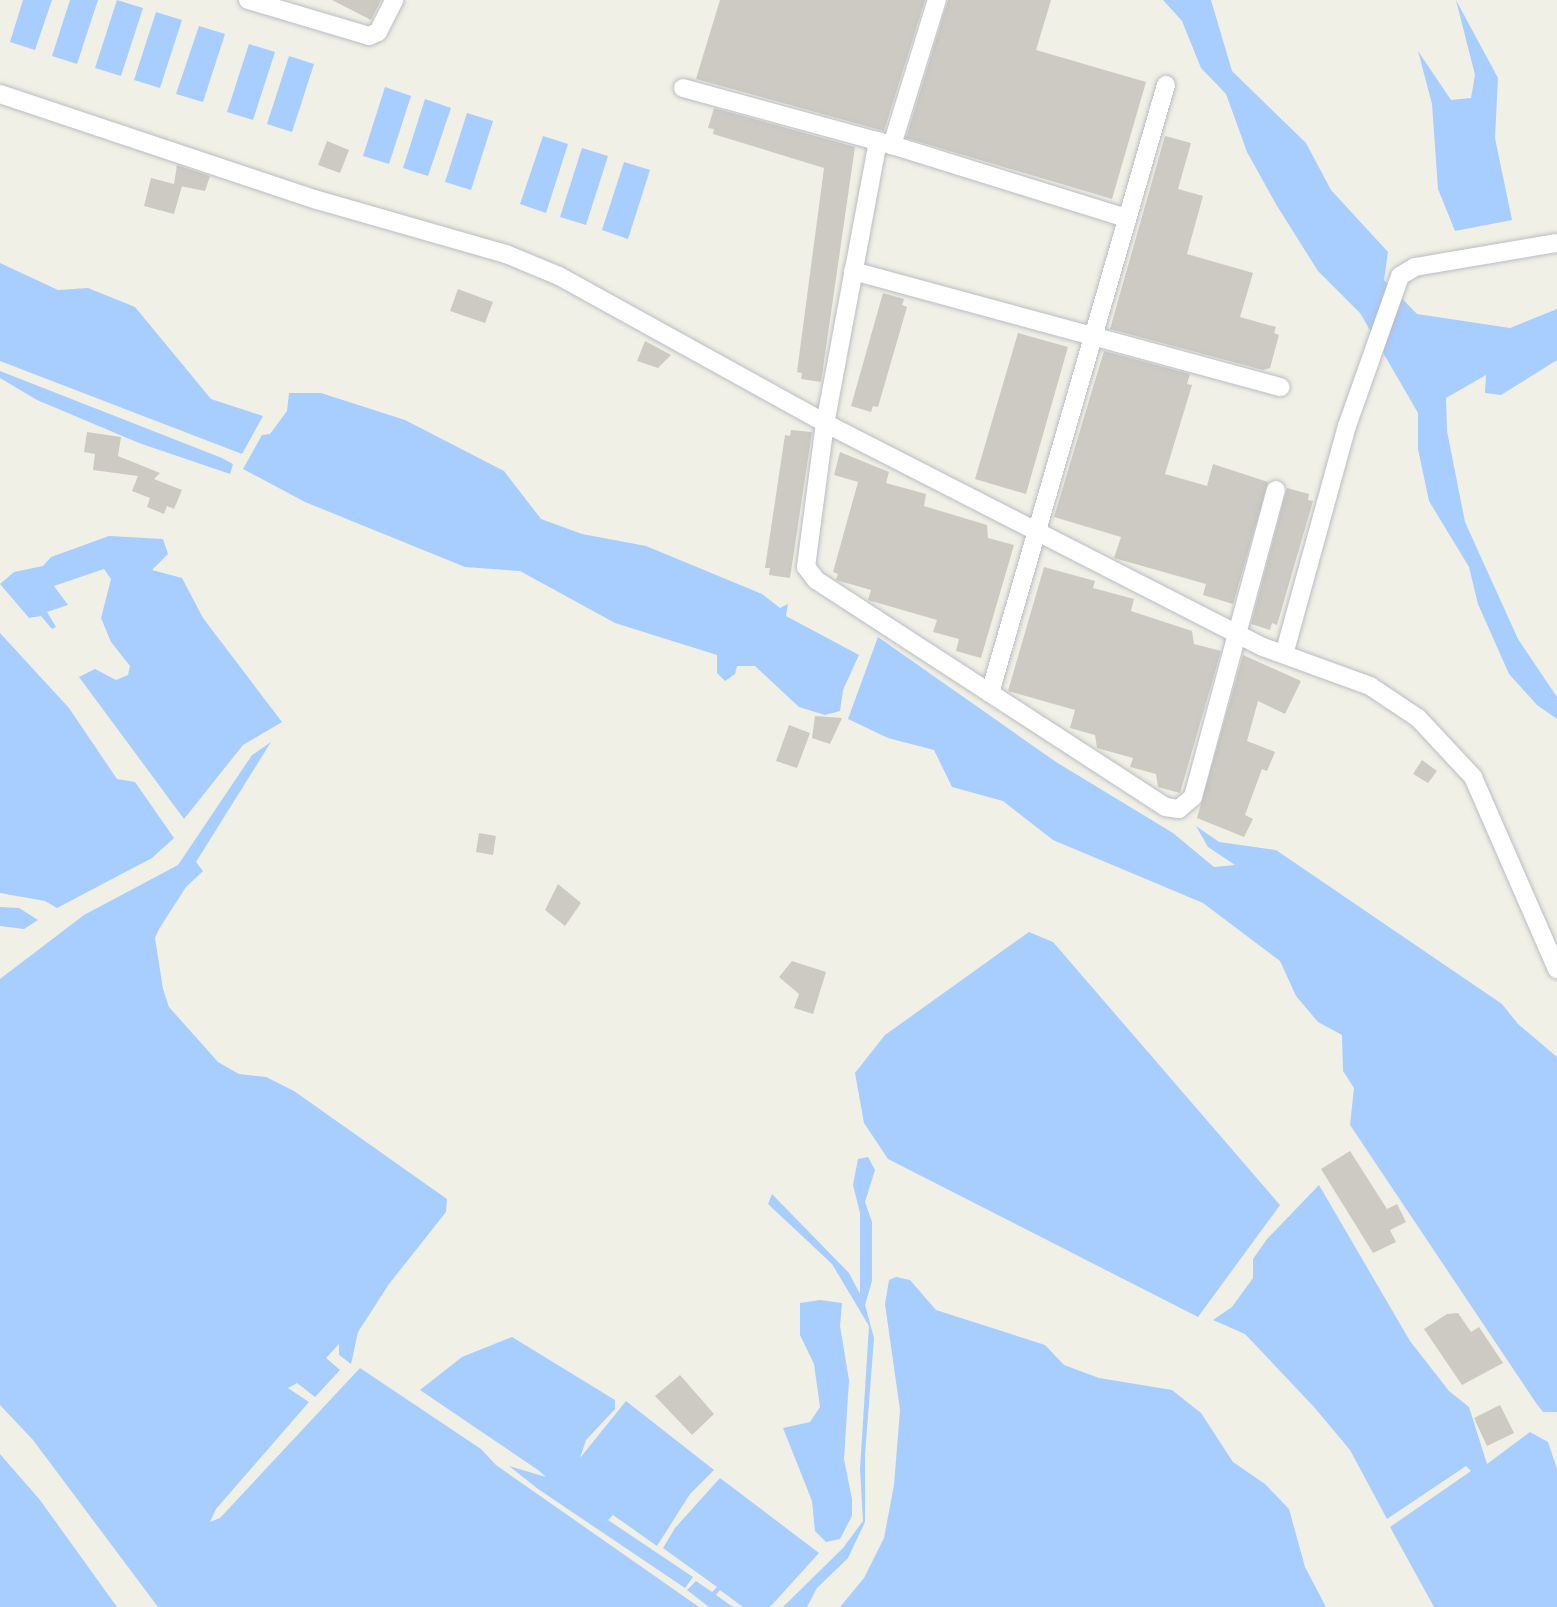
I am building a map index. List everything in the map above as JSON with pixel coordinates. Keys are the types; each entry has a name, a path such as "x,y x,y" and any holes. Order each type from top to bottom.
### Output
{"street":[{"path":"248,0 369,36 378,32 394,0"},
{"path":"937,0 885,143 853,271 825,423 806,567 816,580 990,693 1166,807 1179,809 1193,797 1276,490"},
{"path":"990,693 1166,85"},
{"path":"683,89 885,143 1127,218"},
{"path":"0,94 314,199 506,254 559,276 825,423 1237,634 1285,651 1380,692 1418,718 1474,777 1557,969"},
{"path":"1285,651 1340,451 1397,282 1415,267 1557,243"},
{"path":"853,271 1281,387"}],"water":[{"path":"23,0 52,0 35,50 10,42"},
{"path":"70,0 98,0 77,64 52,56"},
{"path":"117,0 143,8 121,76 95,68"},
{"path":"1163,0 1211,0 1232,71 1306,143 1331,190 1388,252 1384,280 1417,314 1510,328 1557,309 1557,360 1501,395 1485,393 1486,375 1446,398 1447,431 1465,522 1518,639 1557,697 1557,719 1537,705 1509,674 1478,604 1469,567 1429,501 1418,449 1418,413 1360,313 1318,271 1277,206 1247,152 1226,94 1201,68 1182,21"},
{"path":"1456,0 1498,78 1495,138 1512,220 1455,231 1438,189 1432,104 1418,51 1451,100 1471,98 1475,75"},
{"path":"156,12 182,20 160,88 134,80"},
{"path":"199,26 225,34 203,102 176,94"},
{"path":"249,44 275,52 253,120 227,112"},
{"path":"289,56 314,64 292,132 267,124"},
{"path":"385,87 411,96 389,164 363,156"},
{"path":"425,99 451,108 428,176 403,168"},
{"path":"467,113 493,121 471,190 445,182"},
{"path":"543,136 568,144 546,213 520,204"},
{"path":"582,148 608,156 586,225 560,217"},
{"path":"624,162 650,170 628,239 602,230"},
{"path":"0,263 58,290 88,288 135,307 211,399 263,416 242,454 0,361"},
{"path":"0,371 222,458 233,464 230,474 139,443 37,400 0,378"},
{"path":"289,393 321,393 405,420 504,471 541,519 582,534 646,546 762,594 780,608 788,604 786,616 859,655 843,690 840,711 825,715 799,707 755,666 737,666 735,674 725,681 717,673 717,655 615,623 520,571 465,567 305,502 243,469 262,435 270,434 287,411"},
{"path":"109,536 163,539 168,554 152,570 182,578 203,618 282,722 243,745 184,819 79,677 95,669 116,680 128,675 130,666 111,642 101,618 111,579 104,569 54,586 68,605 47,612 56,627 52,629 41,616 29,618 0,584 14,572 43,566 51,557"},
{"path":"0,633 69,708 117,779 135,782 174,838 152,858 57,908 45,901 0,893"},
{"path":"878,637 1056,762 1173,833 1214,867 1235,865 1208,847 1196,826 1219,842 1276,850 1502,1004 1518,1024 1557,1057 1557,1412 1543,1412 1536,1403 1350,1125 1354,1088 1343,1071 1342,1035 1318,1022 1296,996 1280,961 1203,903 1053,840 1003,801 952,787 934,750 888,738 848,719"},
{"path":"271,742 196,862 203,871 186,887 155,938 163,989 169,1007 218,1062 239,1074 266,1077 294,1091 447,1199 446,1212 389,1284 358,1332 351,1364 339,1355 339,1344 326,1358 340,1370 315,1397 297,1383 288,1388 309,1402 216,1509 210,1522 220,1518 360,1368 481,1449 496,1465 699,1607 158,1607 33,1440 0,1405 0,979 84,915 178,865 252,755"},
{"path":"0,907 19,908 38,920 24,929 0,926"},
{"path":"1029,932 1053,942 1280,1205 1198,1317 888,1159 864,1123 855,1073 885,1035"},
{"path":"868,1157 875,1170 865,1202 872,1222 872,1281 865,1305 874,1338 865,1455 865,1522 848,1558 817,1588 807,1607 783,1607 843,1548 863,1521 860,1469 869,1326 832,1264 768,1204 772,1194 849,1273 860,1294 860,1213 853,1185 858,1159"},
{"path":"1319,1185 1410,1341 1449,1391 1469,1407 1487,1464 1530,1432 1548,1442 1557,1469 1557,1607 1434,1607 1390,1527 1471,1471 1466,1466 1387,1519 1350,1450 1314,1407 1245,1334 1213,1320 1232,1307 1253,1278 1253,1259 1267,1239"},
{"path":"896,1277 910,1280 936,1310 1045,1345 1064,1365 1099,1378 1172,1390 1201,1413 1233,1462 1265,1484 1289,1509 1305,1567 1326,1607 840,1607 864,1578 884,1538 894,1485 900,1410 885,1304 889,1280"},
{"path":"820,1300 842,1303 840,1326 849,1380 844,1459 852,1499 852,1516 840,1539 826,1542 815,1531 812,1501 783,1428 810,1422 820,1407 814,1364 800,1335 800,1303"},
{"path":"512,1337 615,1400 615,1409 586,1440 580,1458 626,1401 714,1470 690,1494 657,1546 613,1515 608,1520 693,1577 685,1588 538,1489 509,1466 546,1477 538,1470 420,1390 462,1357"},
{"path":"0,1454 40,1500 117,1607 0,1607"},
{"path":"720,1478 819,1553 770,1607 743,1607 720,1590 716,1595 733,1607 709,1607 687,1590 696,1581 712,1592 717,1587 663,1548 675,1528"}],"building":[{"path":"332,0 381,0 371,20"},
{"path":"720,0 925,0 884,131 696,79"},
{"path":"948,0 1051,0 1036,50 1146,82 1112,199 906,138"},
{"path":"714,108 855,147 821,382 801,379 802,373 797,372 824,168 713,134 714,129 708,128"},
{"path":"1165,136 1191,143 1178,189 1203,196 1187,254 1253,273 1240,317 1276,327 1274,333 1279,335 1270,368 1263,370 1110,329"},
{"path":"327,141 349,150 340,173 318,165"},
{"path":"177,165 210,176 205,191 182,186 174,214 144,206 151,178 174,184"},
{"path":"458,289 493,302 485,323 450,311"},
{"path":"883,293 904,299 902,305 907,307 878,407 873,406 871,412 851,406"},
{"path":"1018,333 1068,347 1026,494 975,479"},
{"path":"645,341 671,355 658,368 637,361"},
{"path":"1104,351 1190,374 1187,384 1192,385 1165,474 1207,486 1213,464 1268,482 1233,604 1203,595 1206,584 1114,558 1121,537 1054,517"},
{"path":"791,430 812,432 790,578 769,575 770,568 765,568 785,435 790,436"},
{"path":"87,432 121,437 118,456 160,473 154,479 182,490 174,509 167,506 164,514 147,507 150,498 132,491 138,476 93,470 95,454 84,452"},
{"path":"840,452 889,472 886,483 926,494 924,506 987,525 988,538 1014,545 981,658 956,651 959,639 933,632 937,620 868,600 871,590 836,580 838,574 833,572 858,482 834,475"},
{"path":"1287,488 1309,494 1308,500 1313,501 1277,625 1272,623 1270,630 1251,624"},
{"path":"1044,567 1095,581 1093,588 1134,599 1131,611 1192,631 1194,644 1221,651 1180,793 1158,787 1156,774 1130,767 1133,758 1097,748 1095,735 1070,728 1075,710 1008,691"},
{"path":"1243,655 1301,681 1285,714 1258,701 1247,741 1275,752 1267,771 1262,769 1245,815 1253,819 1244,837 1197,818"},
{"path":"815,716 842,718 830,744 812,738"},
{"path":"789,725 810,733 797,768 776,761"},
{"path":"1422,760 1437,771 1428,783 1413,774"},
{"path":"479,833 496,836 493,855 476,852"},
{"path":"558,884 581,903 565,926 545,910"},
{"path":"792,961 826,972 813,1014 794,1008 799,994 779,977"},
{"path":"1350,1151 1387,1209 1397,1204 1406,1222 1390,1230 1396,1242 1373,1253 1321,1169"},
{"path":"1458,1313 1471,1332 1479,1327 1503,1363 1462,1385 1424,1329 1447,1314"},
{"path":"680,1375 714,1414 692,1435 655,1396"},
{"path":"1500,1405 1514,1433 1487,1446 1474,1418"}]}
